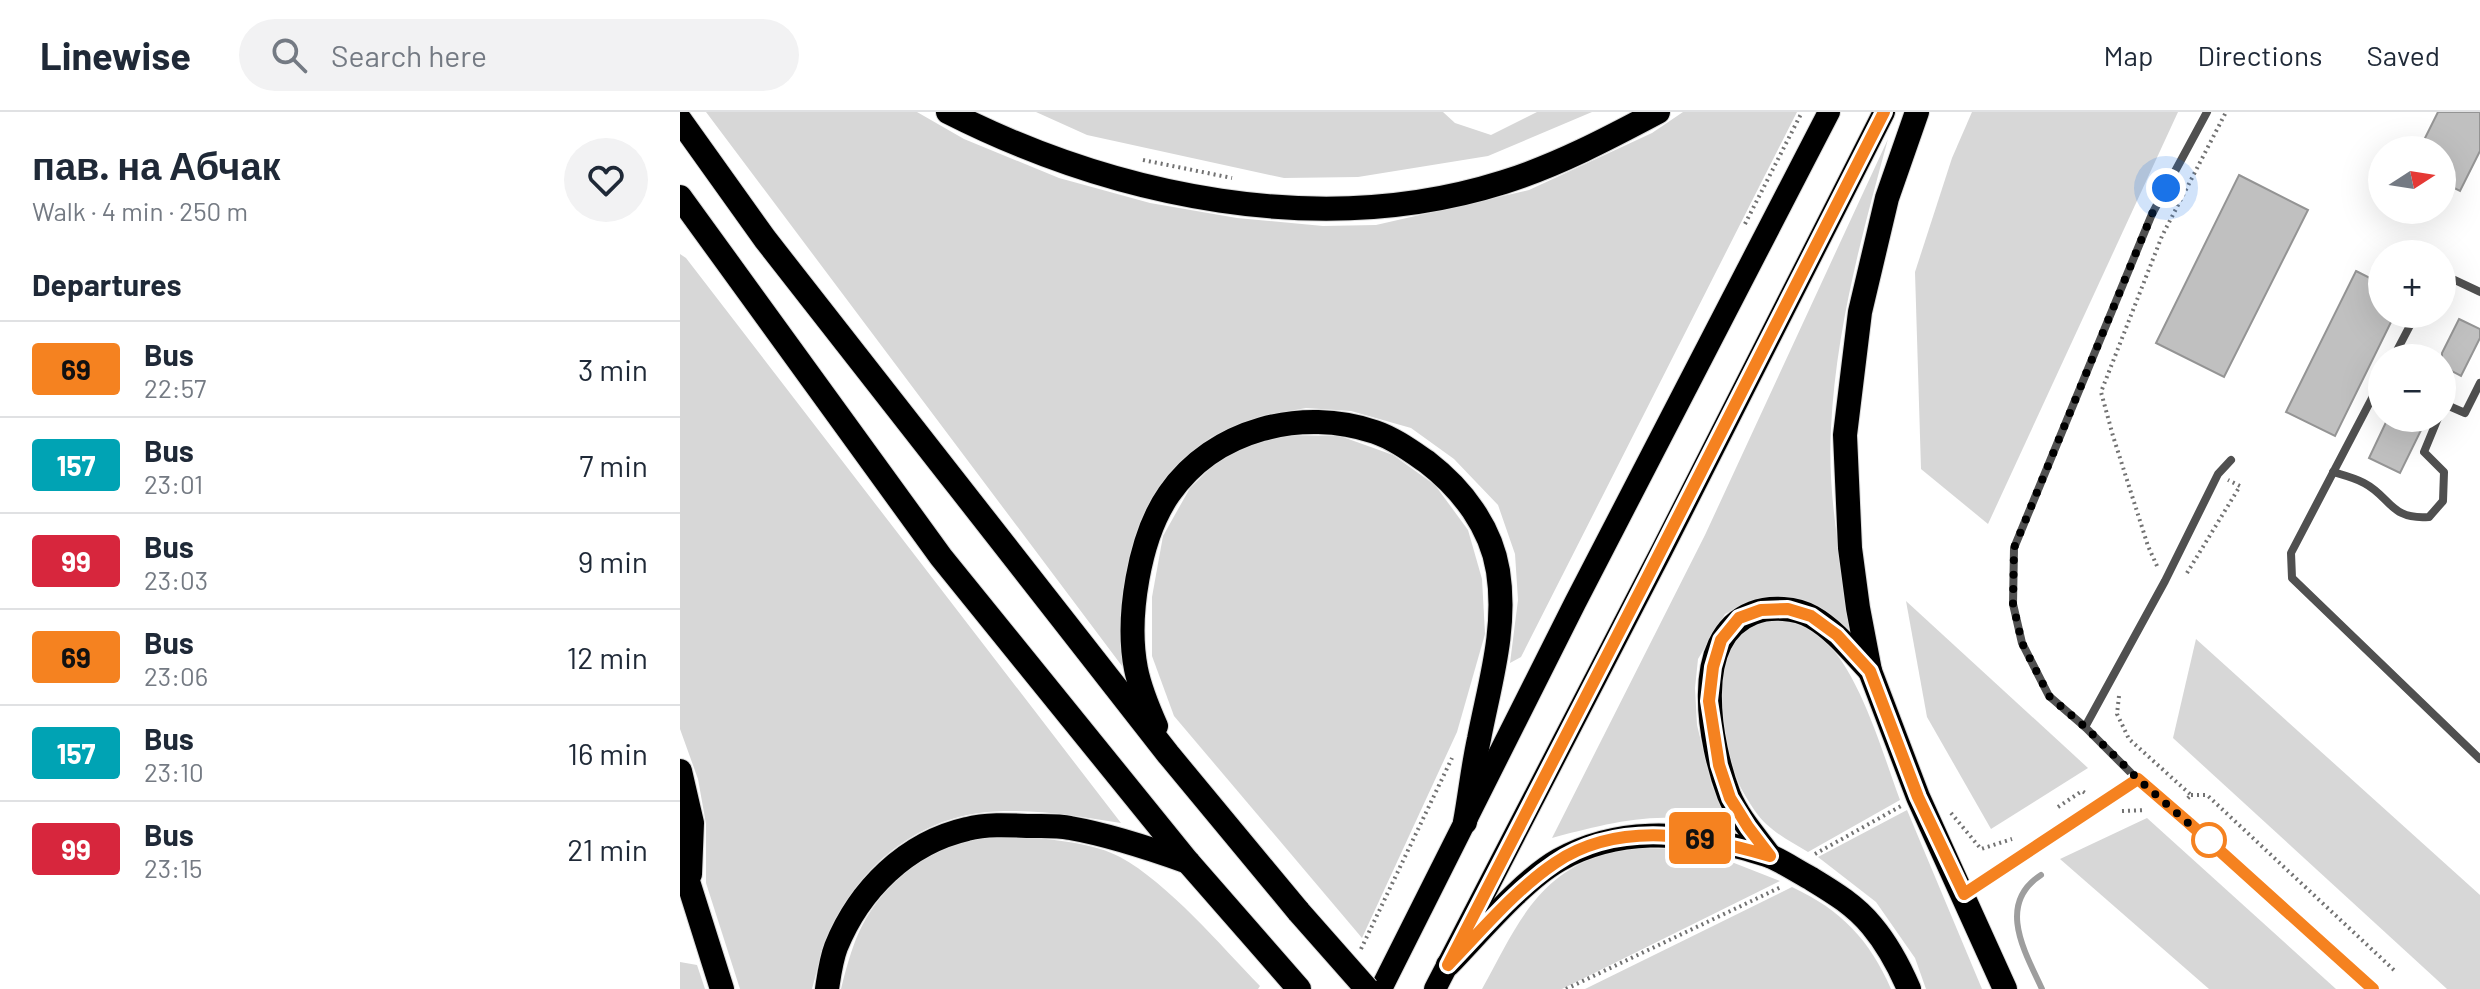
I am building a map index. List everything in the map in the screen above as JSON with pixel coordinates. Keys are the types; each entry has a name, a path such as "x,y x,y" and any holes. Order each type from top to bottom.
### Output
{"highway":[{"path":"948,112 1033,151 1133,182 1300,210 1346,210 1425,201 1506,182 1560,161 1658,112"},
{"path":"1381,989 1575,603 1829,112"},
{"path":"1435,989 1884,112"},
{"path":"1917,112 1887,198 1860,312 1845,435 1850,548 1870,671 1918,797 2005,989"},
{"path":"680,120 765,239 1168,754 1367,989"},
{"path":"680,197 941,557 1188,862 1299,989"},
{"path":"680,233 715,247"},
{"path":"1168,754 1136,669 1134,632 1141,560 1153,524 1168,494 1190,469 1214,450 1244,434 1274,425 1307,422 1341,424 1376,432 1411,451 1457,488 1479,518 1497,568 1501,625 1465,822"},
{"path":"1770,856 1730,798 1719,765 1709,701 1713,667 1721,640 1739,618 1761,610 1788,609 1811,616 1837,635 1870,671"},
{"path":"680,771 692,823 690,885"},
{"path":"827,989 835,949 852,915 870,890 905,855 938,838 967,829 999,825 1067,827 1137,843 1188,862"},
{"path":"1448,965 1524,888 1557,861 1588,847 1622,838 1688,836 1719,841 1770,856 1843,898 1871,924 1893,954 1909,989"},
{"path":"680,856 722,989"}],"main road":[{"path":"1964,894 2138,779 2373,989"}],"lane":[{"path":"2138,779 2049,696 2022,643 2013,604 2014,548 2152,214 2207,112"},
{"path":"2456,281 2480,292"},
{"path":"2456,410 2465,413 2480,383"},
{"path":"2368,406 2291,553 2292,578 2480,759"},
{"path":"2333,472 2365,483 2389,505 2412,518 2429,517 2443,501 2444,472 2424,452 2432,432"},
{"path":"2085,727 2165,581 2218,474 2231,460"}],"path":[{"path":"1744,225 1802,112"},
{"path":"2218,474 2240,486 2175,592 2165,581 2148,546 2101,392 2162,236 2226,112"},
{"path":"1134,158 1239,179"},
{"path":"2120,687 2117,714 2129,739 2191,795 2207,795 2395,971"},
{"path":"1355,962 1456,747"},
{"path":"2049,814 2082,791 2112,812 2142,809 2168,825 2174,812 2191,795"},
{"path":"1566,989 1792,883 1806,859 1918,797 1942,802 1981,849 2015,838"}],"shaded area":[{"path":"706,112 917,112 964,139 1059,178 1150,203 1237,218 1323,226 1376,225 1529,190 1652,133 1683,112 1797,112 1521,657 1510,663 1518,600 1515,554 1498,505 1454,459 1411,428 1351,411 1306,408 1261,416 1211,437 1176,467 1149,508 1125,605 1122,666"},
{"path":"1036,112 1443,112 1455,123 1491,135 1537,112 1592,112 1488,156 1358,177 1284,178 1087,135"},
{"path":"1972,112 2178,112 1988,524 1921,469 1915,272 1952,158"},
{"path":"1888,139 1844,318 1831,428 1833,508 1855,640 1813,604 1777,598 1749,602 1725,614 1698,659 1695,688 1697,725 1712,786 1725,813 1743,837 1695,821 1660,818 1623,822 1552,838 1705,535"},
{"path":"680,254 1121,823 1050,813 997,811 930,827 887,854 853,891 828,936 812,989 740,989 706,883 706,824 698,779 680,729"},
{"path":"1277,435 1340,436 1393,455 1435,485 1468,530 1482,579 1485,634 1457,732 1362,938 1174,716 1152,656 1152,597 1163,536 1190,488 1224,455"},
{"path":"1906,601 2088,768 1991,829 1927,717"},
{"path":"1781,620 1802,626 1821,637 1847,670 1868,713 1900,800 1808,852 1772,829 1755,811 1732,766 1725,730 1723,671 1732,641 1747,628"},
{"path":"2196,639 2480,895 2480,989 2447,989 2173,738"},
{"path":"1907,810 1982,989 1926,989 1915,958 1876,902 1818,857"},
{"path":"2147,818 2336,989 2209,989 2060,859"},
{"path":"992,835 1076,843 1120,857 1157,882 1260,986 1258,989 841,989 862,925 879,900 908,868 933,849"},
{"path":"1642,848 1691,850 1780,881 1562,989 1482,989 1528,910 1558,878 1599,856"},
{"path":"1792,887 1825,906 1852,928 1873,955 1891,989 1585,989"},
{"path":"680,962 697,965 705,989 680,989"}],"building":[{"path":"2438,112 2480,112 2480,151 2460,191 2456,189 2456,136 2426,136"},
{"path":"2239,175 2308,210 2224,377 2156,343"},
{"path":"2356,271 2368,277 2368,328 2388,328 2380,344 2368,344 2368,369 2335,436 2286,412"},
{"path":"2459,319 2480,329 2480,338 2461,376 2456,373 2456,344 2446,344"},
{"path":"2381,432 2420,432 2400,473 2369,458"}],"waterway":[{"path":"2041,875 2027,887 2017,914 2022,944 2042,989"}],"bus line":[{"name":"69","path":"1884,112 1448,965 1524,888 1557,861 1588,847 1622,838 1688,836 1719,841 1770,856 1730,798 1712,733 1709,701 1713,667 1721,640 1739,618 1761,610 1788,609 1811,616 1837,635 1870,671 1918,797 1964,894 2138,779 2373,989"}],"route":[{"path":"2166,188 2152,214 2014,548 2013,604 2022,643 2049,696 2212,844 2209,840"}]}
